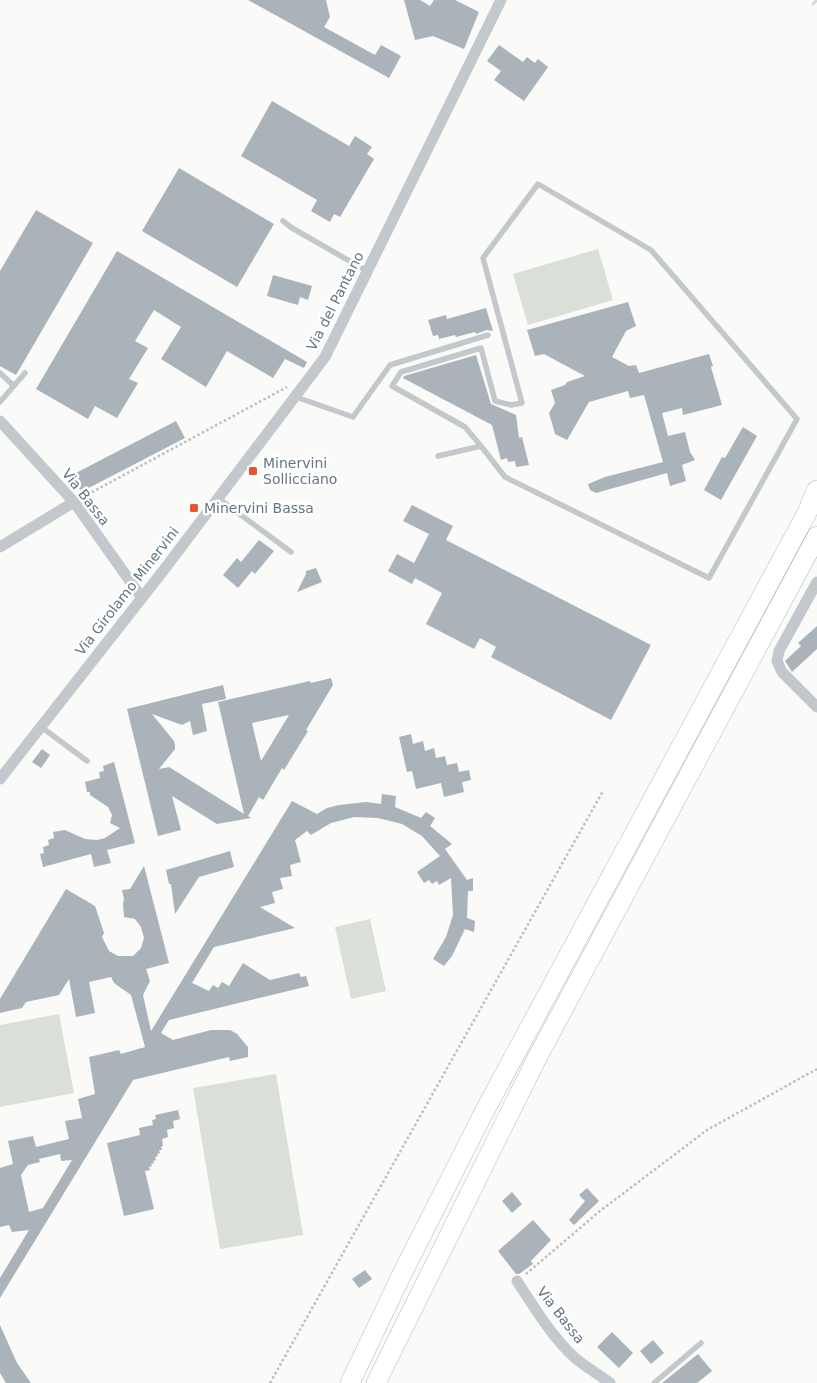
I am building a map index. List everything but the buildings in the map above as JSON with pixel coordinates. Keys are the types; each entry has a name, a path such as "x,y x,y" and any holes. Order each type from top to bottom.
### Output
{"highway":[{"path":"350,1383 402,1274 483,1114 815,497"},
{"path":"376,1383 536,1060 817,536"}],"street":[{"name":"Via del Pantano","path":"313,373 325,357 501,0"},
{"name":"Via Girolamo Minervini","path":"0,779 142,598 313,373"},
{"name":"Via Bassa","path":"0,421 74,502 142,598"},
{"path":"0,546 74,502"},
{"path":"817,582 779,651 777,660 782,672 817,707"},
{"name":"Via Bassa","path":"517,1281 560,1341 575,1357 610,1383"}],"lane":[{"path":"538,184 651,250 797,419 709,578 505,477 481,446 466,427 392,386 401,372 481,348 495,401 511,405 522,402 483,258 538,184"},
{"path":"283,221 367,271"},
{"path":"296,397 353,417 390,365 488,335"},
{"path":"0,373 14,386"},
{"path":"0,402 25,373"},
{"path":"438,456 481,446"},
{"path":"218,498 291,552"},
{"path":"40,726 86,761"},
{"path":"654,1383 701,1343"}],"path":[{"path":"74,502 287,387"},
{"path":"270,1383 604,791"},
{"path":"517,1281 600,1211 707,1130 817,1069"}],"shaded area":[{"path":"598,249 613,300 528,325 513,274"},
{"path":"370,919 386,991 351,999 335,927"},
{"path":"59,1014 74,1093 0,1107 0,1025"},
{"path":"276,1074 303,1235 220,1249 193,1088"}],"place":[{"name":"Minervini Sollicciano","path":"253,471"},
{"name":"Minervini Bassa","path":"194,508"}]}
